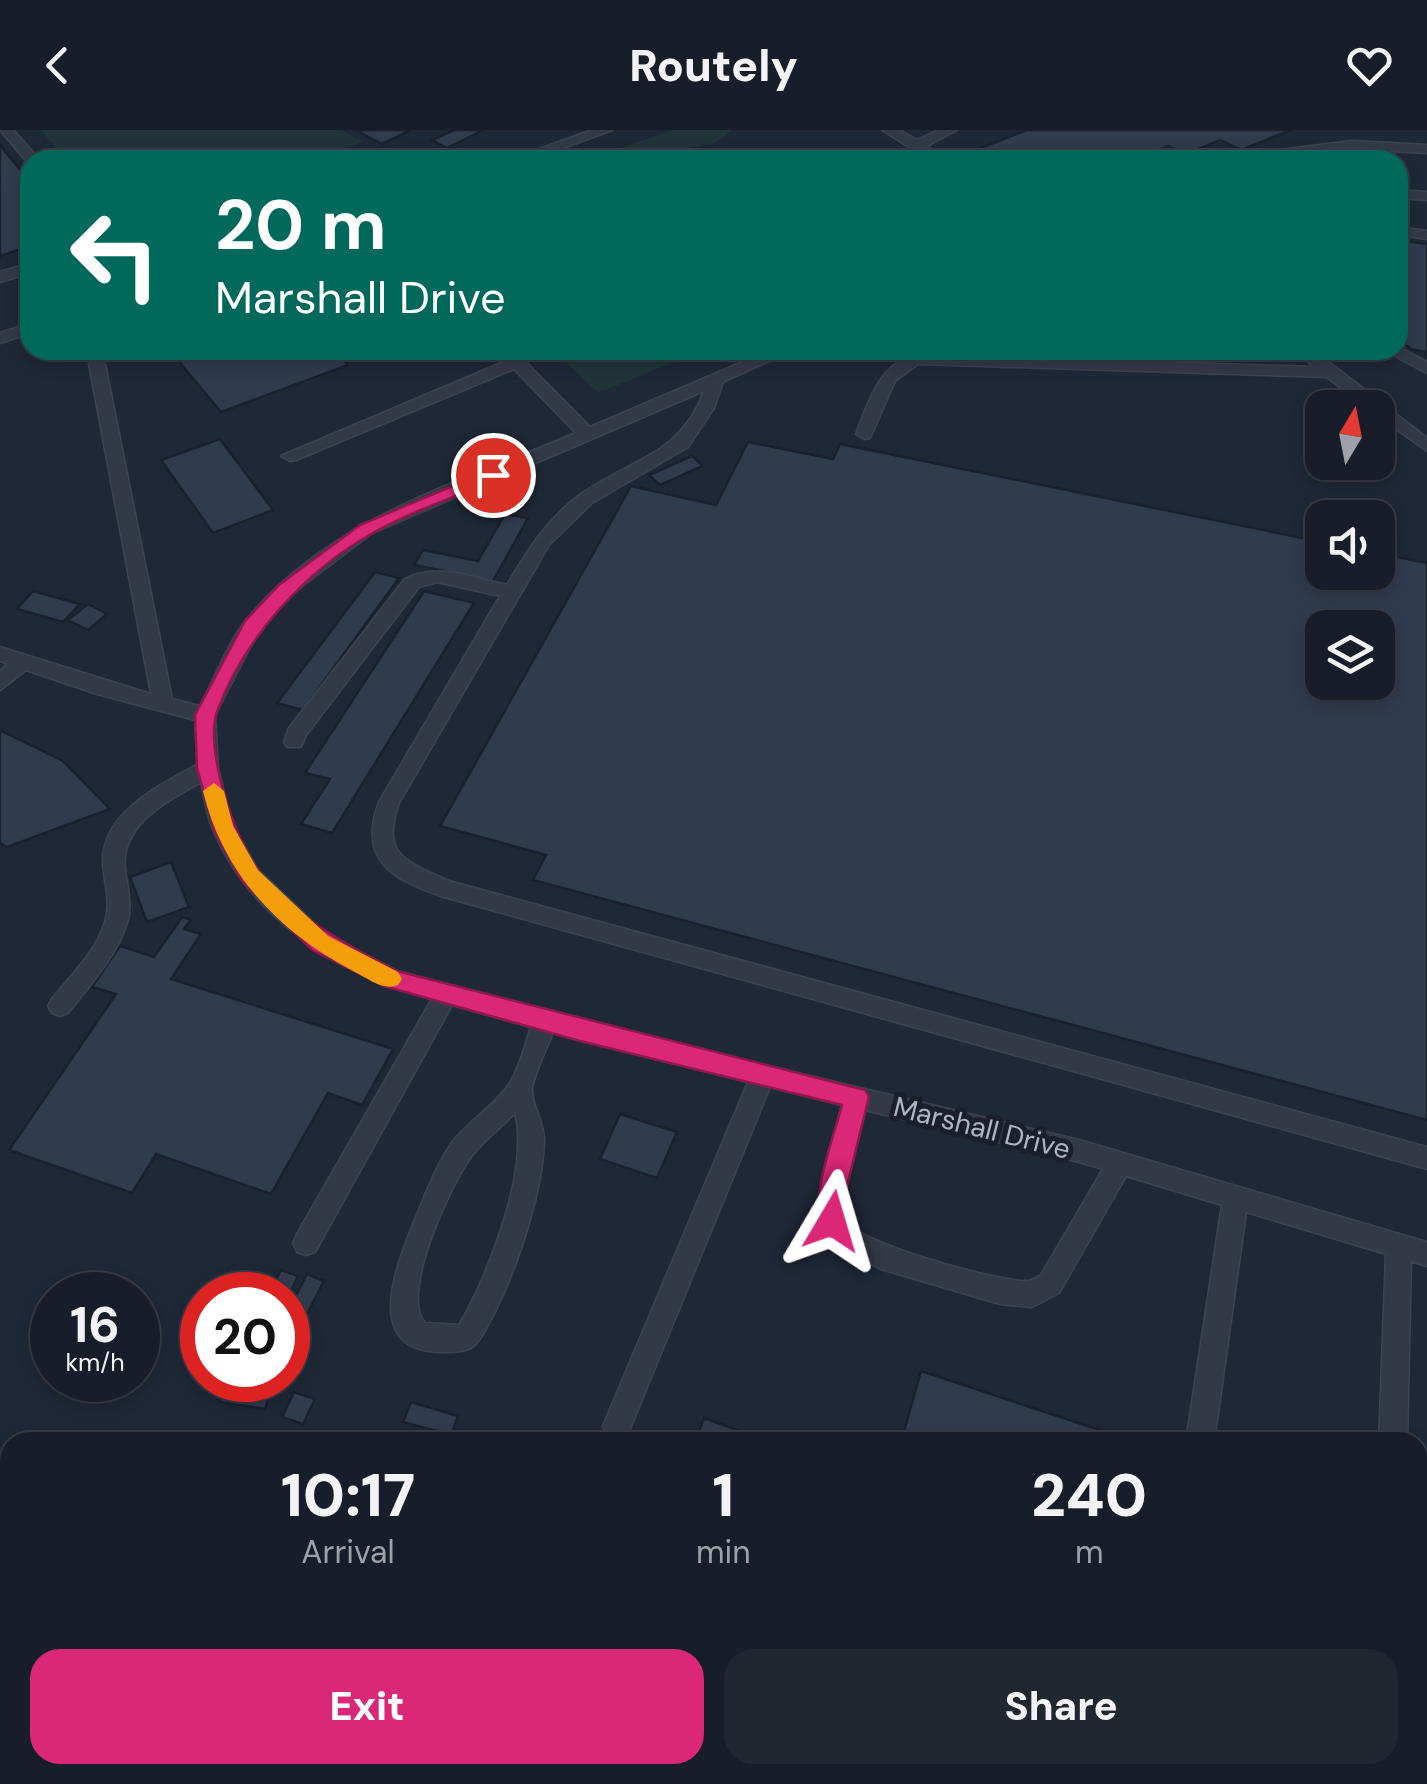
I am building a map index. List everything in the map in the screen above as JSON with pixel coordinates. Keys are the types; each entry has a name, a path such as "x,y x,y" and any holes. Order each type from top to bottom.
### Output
{"lane":[{"path":"5,130 24,150"},
{"path":"546,150 605,130"},
{"path":"889,130 923,150"},
{"path":"916,146 942,131"},
{"path":"1312,150 1352,145 1427,150"},
{"path":"290,456 502,360"},
{"path":"515,360 588,434"},
{"path":"0,654 205,715 252,626 322,559 366,529 716,380 745,360"},
{"path":"864,434 892,372 901,362 911,360"},
{"path":"948,360 1330,372"},
{"path":"1316,360 1354,390"},
{"path":"97,364 163,704"},
{"path":"716,380 706,408 682,443 586,499 542,541 378,828 378,842 388,857 444,888 1427,1158"},
{"path":"1395,422 1427,446"},
{"path":"294,742 296,733 412,583 425,576 437,576 510,592"},
{"path":"0,682 22,662"},
{"name":"Marshall Drive","path":"205,715 208,768 222,826 250,876 320,943 392,980 1120,1163 1427,1254"},
{"path":"60,1006 101,952 117,922 114,847 144,810 208,768"},
{"path":"306,1243 446,995"},
{"path":"520,1089 532,1137 528,1165 482,1316 466,1338 436,1342 414,1330 401,1310 402,1282 445,1178 463,1148 520,1089 545,1021"},
{"path":"616,1426 762,1074"},
{"path":"856,1097 832,1194 832,1221 840,1236 881,1257 1000,1291 1032,1294 1050,1284 1120,1163"},
{"path":"1201,1432 1236,1196"},
{"path":"1393,1432 1399,1245"}],"green space":[{"path":"41,130 341,130 362,141 344,150 57,150"},
{"path":"673,130 733,130 714,143 678,150 615,150"},
{"path":"563,360 679,360 598,393"}],"building":[{"path":"355,130 411,130 382,144"},
{"path":"454,130 482,131 447,148 432,140"},
{"path":"1027,130 1291,130 1241,150 1220,140 1196,150 1168,146 1157,150 976,150"},
{"path":"0,145 20,170 20,249 0,256"},
{"path":"1408,241 1427,244 1427,359 1425,352 1411,349"},
{"path":"177,360 343,360 348,365 221,412"},
{"path":"220,439 273,510 213,533 161,460"},
{"path":"748,442 833,459 840,444 1305,539 1305,590 1395,590 1395,556 1427,563 1427,1120 533,880 546,855 440,826 631,486 716,505"},
{"path":"692,456 703,466 660,485 649,475"},
{"path":"505,514 528,518 493,581 414,565 423,550 478,561"},
{"path":"375,572 399,578 303,710 277,703"},
{"path":"33,591 80,604 63,622 17,609"},
{"path":"424,591 474,603 332,833 301,824 330,779 305,773"},
{"path":"88,604 107,614 88,630 68,620"},
{"path":"0,730 63,761 110,809 7,847 0,843"},
{"path":"171,862 189,907 147,922 130,877"},
{"path":"182,917 191,920 184,929 201,934 171,979 393,1049 362,1105 328,1093 271,1194 156,1154 132,1193 9,1150 116,994 92,987 120,946 154,957"},
{"path":"620,1114 677,1132 657,1178 600,1159"},
{"path":"310,1275 324,1281 310,1308"},
{"path":"921,1371 1106,1432 904,1432"},
{"path":"315,1399 303,1424 282,1417 289,1402"},
{"path":"220,1402 267,1402 265,1409"},
{"path":"411,1402 458,1416 452,1432 403,1422"},
{"path":"704,1418 743,1432 699,1432"}],"slow traffic":[{"path":"214,791 222,826 250,876 320,943 390,979"}],"route":[{"path":"493,475 366,529 286,589 252,626 205,715 208,768 222,826 250,876 320,943 392,980 856,1097 832,1194 832,1221"}]}
